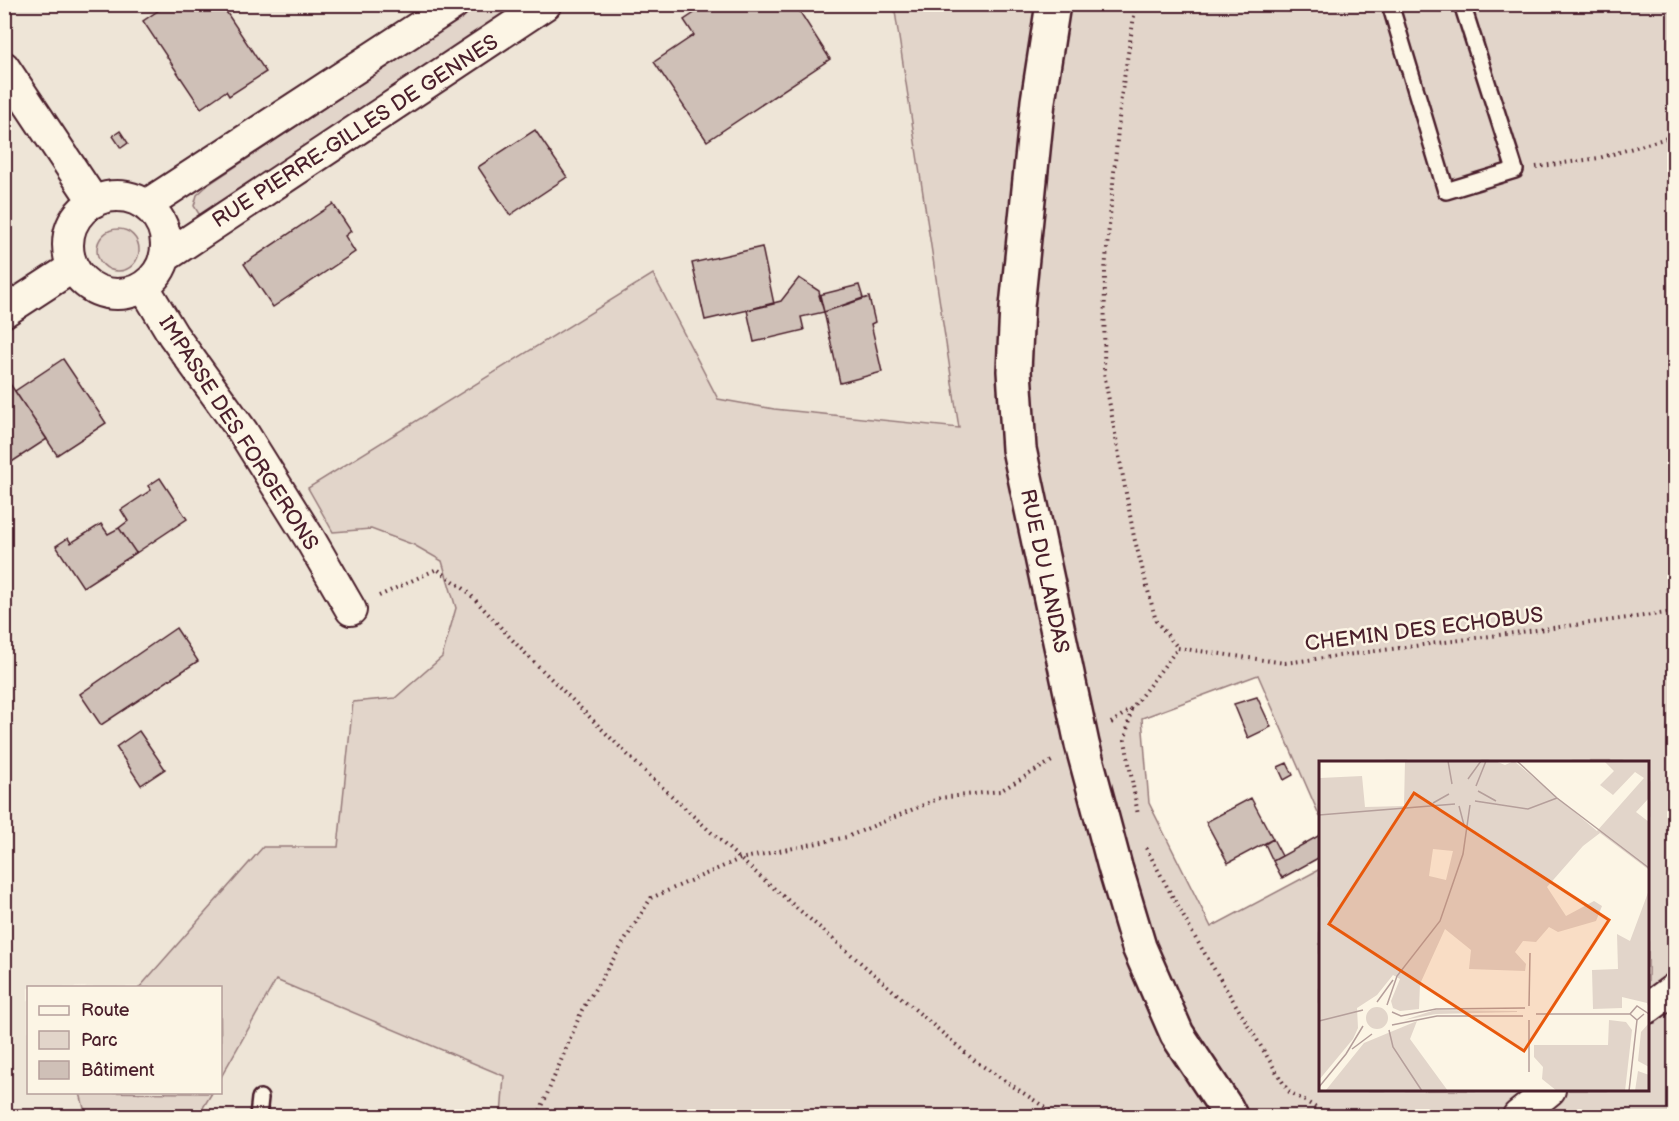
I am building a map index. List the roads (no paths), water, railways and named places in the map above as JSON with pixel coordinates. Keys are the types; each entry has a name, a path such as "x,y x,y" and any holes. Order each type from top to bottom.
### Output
{"street":[{"path":"146,205 454,4"},
{"name":"RUE PIERRE-GILLES DE GENNES","path":"144,287 153,279 165,257 546,4"},
{"name":"RUE DU LANDAS","path":"1053,4 1036,124 1017,307 1014,371 1019,449 1082,744 1139,947 1177,1034 1231,1114"},
{"path":"4,67 94,202"},
{"path":"144,287 128,293 112,294 97,290 83,280 73,267 69,253 69,238 73,224 82,211 94,202 120,196 146,205 157,216 164,228 165,257"},
{"path":"4,312 73,267"},
{"name":"IMPASSE DES FORGERONS","path":"144,287 173,335 243,432 310,538 351,610"},
{"path":"1649,1007 1674,989"},
{"path":"1518,1116 1548,1091"},
{"path":"1538,1116 1557,1091"}],"lane":[{"path":"1390,4 1446,191 1515,170 1462,4"},
{"path":"258,1116 260,1098"}]}
